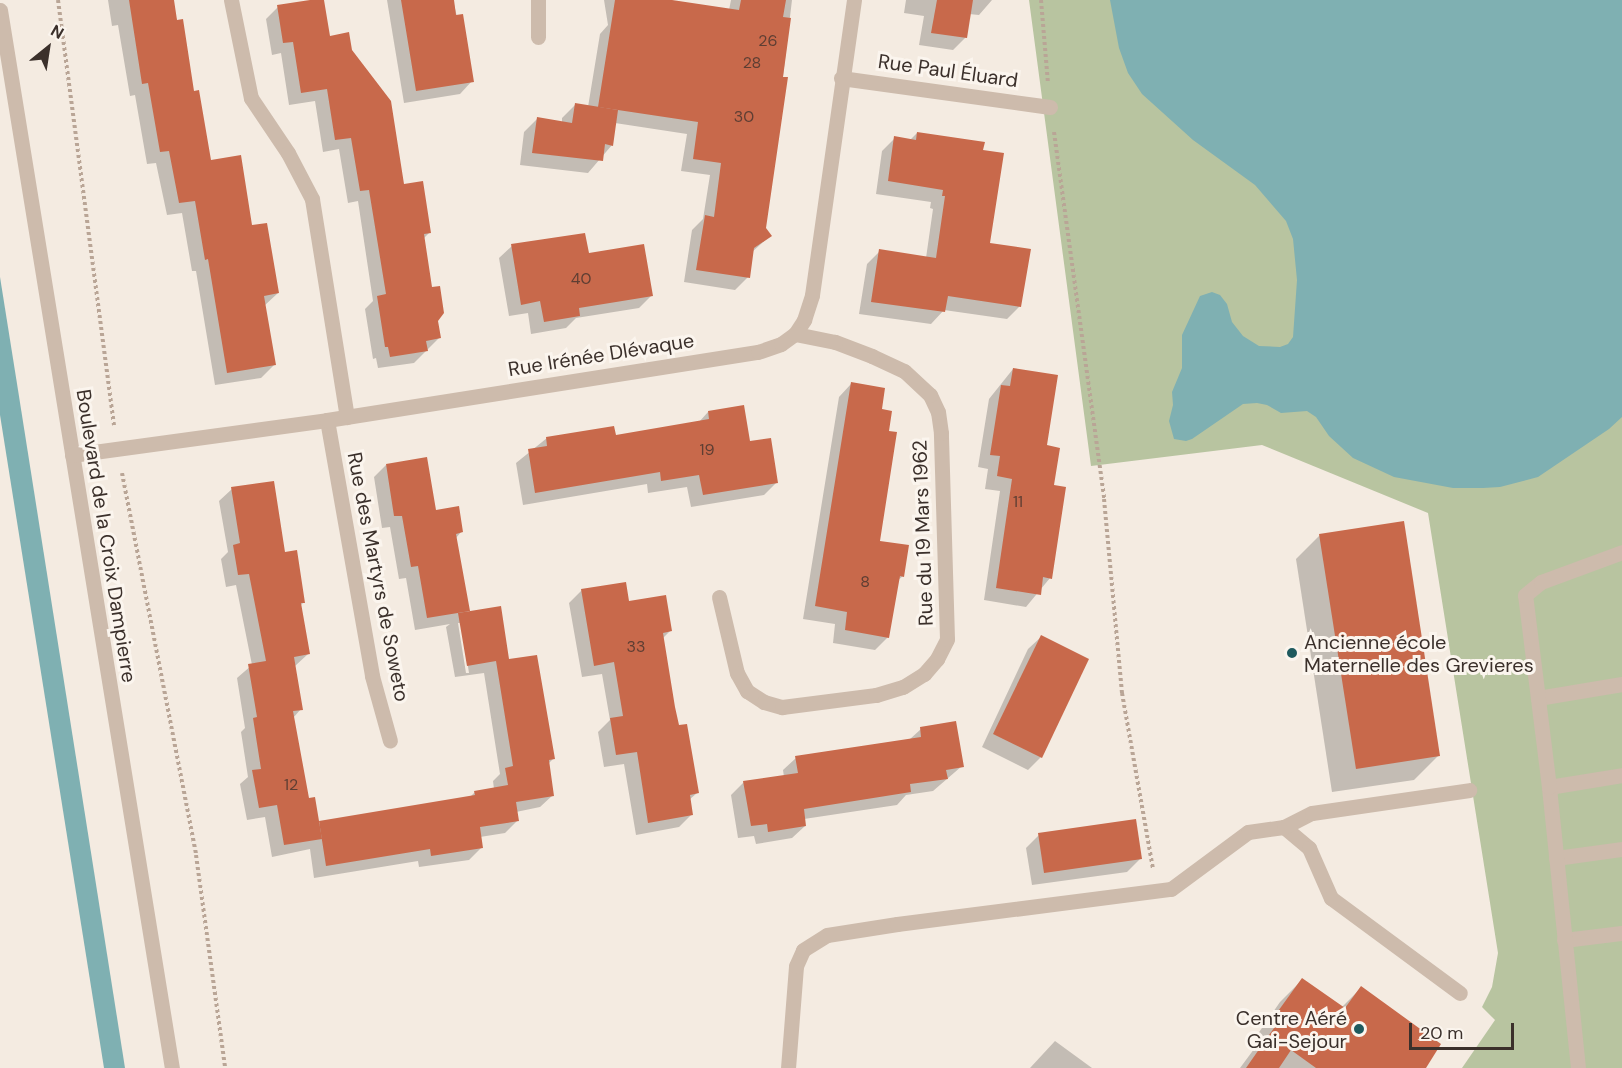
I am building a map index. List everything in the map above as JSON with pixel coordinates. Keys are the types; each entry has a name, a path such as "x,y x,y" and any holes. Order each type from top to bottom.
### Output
{"street":[{"path":"231,0 250,98 288,153 312,199 347,417"},
{"path":"538,0 538,37"},
{"path":"795,334 804,320 812,296 841,78 854,0"},
{"name":"Boulevard de la Croix Dampierre","path":"0,10 172,1068"},
{"name":"Rue Paul Éluard","path":"841,78 1050,107"},
{"name":"Rue Irénée Dlévaque","path":"72,455 347,417 758,352 780,344 795,334"},
{"name":"Rue du 19 Mars 1962","path":"719,597 737,673 747,691 764,702 782,707 876,695 903,687 924,674 937,659 947,639 941,433 938,412 930,395 904,371 872,356 835,342 795,334"},
{"name":"Rue des Martyrs de Soweto","path":"327,420 372,676 390,741"},
{"path":"1578,1068 1549,787 1525,595 1540,582 1622,552"},
{"path":"1538,698 1622,684"},
{"path":"1549,787 1622,775"},
{"path":"788,1068 796,966 803,950 827,935 1171,889 1248,832 1284,827 1312,813 1468,790"},
{"path":"1284,827 1309,848 1331,898 1460,993"},
{"path":"1556,858 1622,849"},
{"path":"1564,940 1622,933"}],"path":[{"path":"58,0 118,449 196,855 225,1068"},
{"path":"1041,0 1050,107 1104,499 1122,693 1157,891"}],"green space":[{"path":"1029,0 1622,0 1622,1068 1462,1068 1495,1020 1482,1007 1492,987 1498,953 1428,513 1262,445 1091,466"}],"water":[{"path":"1110,0 1622,0 1622,417 1609,429 1538,477 1500,487 1483,488 1453,488 1394,477 1353,458 1329,436 1316,417 1307,411 1281,413 1267,405 1257,403 1243,404 1192,439 1186,441 1174,439 1169,421 1173,405 1172,392 1182,368 1182,335 1200,296 1212,292 1220,295 1227,304 1232,322 1243,336 1259,346 1280,347 1288,344 1293,337 1297,280 1293,239 1286,221 1255,185 1193,140 1142,94 1128,73 1119,48"},
{"path":"0,277 125,1068 104,1068 0,415"}],"building":[{"path":"129,0 174,0 177,20 183,19 194,91 199,90 211,160 241,155 252,225 267,223 279,293 264,296 276,365 227,373 208,259 205,260 195,201 179,203 169,151 160,152 148,83 142,84"},
{"path":"324,0 330,36 349,32 352,50 391,101 404,184 423,181 431,233 424,234 432,287 440,286 444,313 438,321 441,338 426,341 428,351 390,357 388,347 385,347 377,296 386,294 369,190 360,191 351,138 335,140 327,89 301,93 293,42 283,43 277,5"},
{"path":"401,0 454,0 456,15 463,14 474,82 416,91"},
{"path":"615,0 672,0 739,10 741,0 786,0 783,17 791,18 783,77 788,77 766,228 772,236 754,248 750,278 696,270 705,215 714,217 721,163 693,159 698,122 598,107"},
{"path":"937,0 973,0 967,38 931,33"},
{"path":"575,103 618,110 613,146 605,144 603,161 532,153 537,117 572,123"},
{"path":"917,132 985,142 983,150 1004,153 990,243 1031,249 1021,307 948,296 945,312 871,302 879,249 936,258 945,196 942,196 943,190 888,181 894,136 916,140"},
{"path":"585,233 589,253 644,244 653,296 579,308 580,316 544,322 540,301 521,305 511,244"},
{"path":"1013,368 1058,375 1047,445 1060,448 1054,485 1066,487 1052,579 1043,577 1041,595 996,588 1012,479 997,476 1000,456 990,455 1001,385 1010,386"},
{"path":"851,382 885,388 882,409 892,411 889,431 897,432 880,541 909,545 904,577 900,576 889,638 845,630 847,612 815,606"},
{"path":"744,405 750,441 771,438 778,483 703,495 699,475 661,481 660,472 535,493 528,449 547,446 546,437 614,426 616,435 709,419 708,411"},
{"path":"427,457 436,510 459,506 463,532 456,534 470,611 427,618 418,566 411,567 402,516 394,516 386,464"},
{"path":"274,481 285,552 297,550 305,603 301,603 310,654 294,657 303,710 293,711 309,798 315,797 322,839 284,845 277,805 259,808 252,770 261,769 253,718 257,717 248,664 266,661 249,574 238,575 233,545 240,543 231,487"},
{"path":"1404,521 1440,756 1356,769 1319,534"},
{"path":"626,582 629,601 666,595 672,631 663,633 675,707 679,725 687,724 699,793 690,795 693,815 648,823 637,752 616,755 610,718 623,716 614,662 594,666 581,589"},
{"path":"501,606 509,659 537,655 555,759 549,760 554,796 516,802 519,821 480,827 483,848 431,856 430,849 326,866 319,821 475,795 474,791 508,785 505,768 513,766 496,661 467,666 458,613"},
{"path":"1041,635 1089,659 1042,758 993,734"},
{"path":"956,721 964,767 946,770 948,779 910,784 911,792 804,809 806,826 768,832 767,824 751,826 743,781 798,773 795,756 921,737 920,727"},
{"path":"1136,819 1142,859 1044,873 1038,833"},
{"name":"Centre Aéré Gai-Sejour","path":"1302,978 1345,1008 1361,986 1441,1044 1426,1068 1316,1068 1291,1050 1279,1068 1246,1068 1281,1018 1276,1014"}],"place":[{"name":"Ancienne école Maternelle des Grevieres","path":"1292,653"},
{"name":"Centre Aéré Gai-Sejour","path":"1359,1029"}]}
